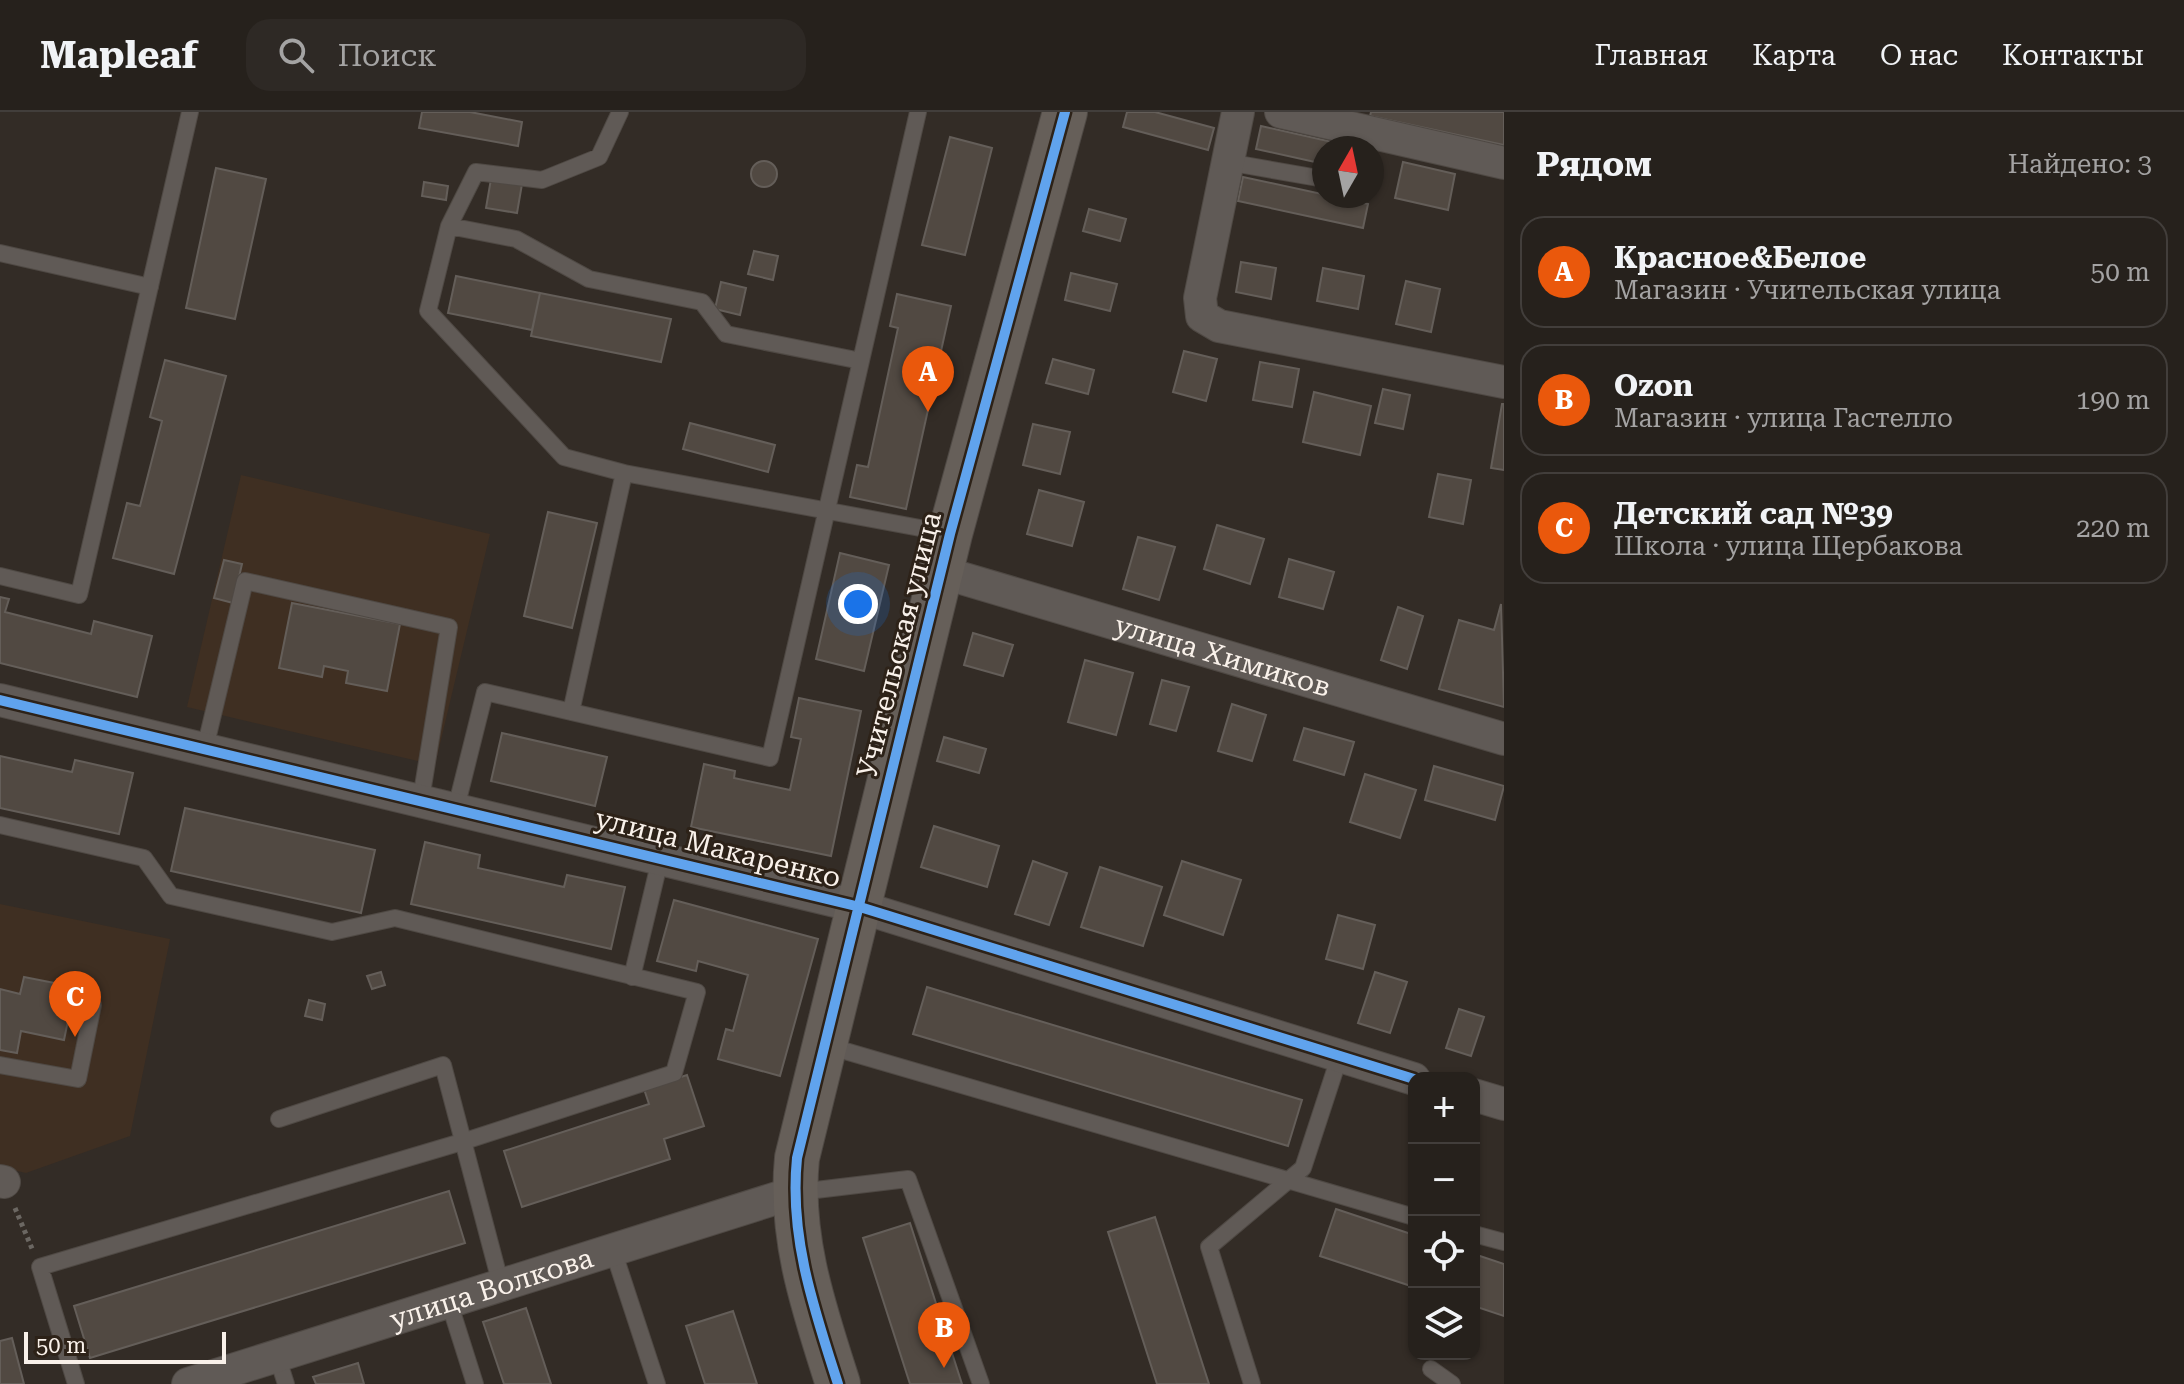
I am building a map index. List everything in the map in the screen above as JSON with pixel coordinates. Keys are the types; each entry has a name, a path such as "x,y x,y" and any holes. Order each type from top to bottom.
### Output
{"street":[{"name":"Учительская улица","path":"838,1384 809,1295 793,1193 797,1158 946,553 1065,112"},
{"path":"1238,112 1200,298 1202,316 1219,326 1504,382"},
{"path":"1290,113 1360,136"},
{"path":"1384,142 1504,163"},
{"name":"улица Химиков","path":"946,553 1504,739"},
{"name":"улица Макаренко","path":"0,700 860,907 1408,1077"},
{"path":"1480,1097 1504,1104"},
{"name":"улица Волкова","path":"200,1382 282,1370 449,1302 793,1193"}],"lane":[{"path":"0,576 79,595 190,112"},
{"path":"620,112 599,157 542,180 476,172 449,226 428,311 564,457 624,473 829,512 946,553"},
{"path":"456,808 485,692 770,758 829,512 918,112"},
{"path":"1227,162 1312,177"},
{"path":"449,226 516,239 589,279 702,302 726,334 861,361"},
{"path":"0,253 150,287"},
{"path":"571,712 624,473"},
{"path":"205,748 245,581 449,627 421,799"},
{"path":"0,825 144,858 171,896 332,932 395,918 697,992 674,1073 465,1141 40,1267 76,1384"},
{"path":"632,977 660,860"},
{"path":"0,1065 78,1079 93,1005"},
{"path":"825,1045 1410,1216"},
{"path":"1252,1384 1209,1247 1303,1168 1339,1058"},
{"path":"279,1119 443,1065 501,1285"},
{"path":"793,1193 908,1179 981,1384"},
{"path":"1480,1236 1504,1242"},
{"path":"613,1250 657,1384"},
{"path":"449,1302 475,1384"},
{"path":"1431,1369 1452,1384"}],"path":[{"path":"2,1181 40,1267"}],"shaded area":[{"path":"241,475 490,534 435,765 187,707"},
{"path":"0,904 170,939 130,1136 26,1173 0,1167"}],"building":[{"path":"422,112 470,112 522,122 518,146 419,128"},
{"path":"1127,112 1155,112 1214,128 1208,150 1123,127"},
{"path":"1371,112 1504,112 1504,145 1370,116"},
{"path":"1261,126 1312,137 1312,161 1256,149"},
{"path":"950,137 992,148 965,255 922,245"},
{"path":"764,161 773,165 777,174 773,183 764,187 755,183 751,174 755,165"},
{"path":"1403,162 1455,174 1448,210 1395,198"},
{"path":"216,168 266,179 235,319 186,308"},
{"path":"1243,177 1312,192 1312,208 1367,208 1363,228 1238,201"},
{"path":"491,179 522,184 517,213 486,208"},
{"path":"424,182 448,186 446,200 422,196"},
{"path":"1089,209 1126,219 1120,241 1083,231"},
{"path":"754,251 778,256 773,280 748,274"},
{"path":"1241,262 1276,268 1271,299 1236,292"},
{"path":"1323,268 1364,276 1358,309 1317,301"},
{"path":"1071,273 1117,284 1110,311 1065,300"},
{"path":"456,276 540,293 532,330 448,313"},
{"path":"1406,281 1440,289 1431,332 1396,324"},
{"path":"721,282 746,288 740,315 715,309"},
{"path":"540,293 671,319 661,362 531,336"},
{"path":"897,294 951,306 906,509 850,497 857,465 868,467 898,328 890,326"},
{"path":"1184,351 1217,359 1206,401 1173,392"},
{"path":"1053,359 1094,370 1088,394 1046,383"},
{"path":"165,360 226,376 174,574 113,558 127,503 140,506 162,421 150,417"},
{"path":"1260,362 1299,369 1292,407 1253,400"},
{"path":"1383,389 1410,395 1403,429 1375,423"},
{"path":"1314,392 1371,406 1360,455 1303,442"},
{"path":"1504,404 1504,470 1491,468"},
{"path":"690,423 775,445 768,472 683,449"},
{"path":"1033,424 1070,432 1060,474 1023,465"},
{"path":"1438,474 1471,480 1463,524 1429,517"},
{"path":"1039,490 1084,502 1072,546 1027,534"},
{"path":"548,512 597,523 572,628 524,616"},
{"path":"1217,525 1264,539 1250,584 1204,569"},
{"path":"1138,537 1175,547 1159,600 1123,589"},
{"path":"840,553 889,565 864,671 816,659"},
{"path":"1289,559 1334,572 1323,609 1279,597"},
{"path":"224,560 242,564 233,603 214,598"},
{"path":"0,597 9,599 5,612 91,634 94,621 152,636 137,697 0,663"},
{"path":"292,603 400,624 387,691 346,683 348,671 324,666 322,677 279,668"},
{"path":"1501,604 1504,707 1439,689 1459,620 1494,630"},
{"path":"1398,607 1423,616 1407,669 1381,660"},
{"path":"973,633 1013,645 1003,676 964,665"},
{"path":"1085,660 1133,673 1116,735 1068,722"},
{"path":"1162,680 1189,687 1176,731 1150,724"},
{"path":"799,698 861,711 831,856 691,827 704,764 735,771 734,778 790,790 801,739 791,737"},
{"path":"1232,704 1266,715 1252,761 1218,751"},
{"path":"1304,728 1354,742 1344,775 1294,760"},
{"path":"502,733 607,757 595,806 491,781"},
{"path":"944,737 986,749 979,773 937,761"},
{"path":"0,756 72,772 75,760 133,773 119,834 0,808"},
{"path":"1434,766 1504,786 1495,820 1425,800"},
{"path":"1365,774 1416,790 1400,838 1350,822"},
{"path":"185,808 375,850 361,913 171,871"},
{"path":"934,826 999,846 987,887 921,867"},
{"path":"425,842 480,855 478,868 564,887 567,875 625,887 611,949 411,904"},
{"path":"1033,861 1067,873 1049,925 1015,914"},
{"path":"1182,861 1241,880 1223,935 1164,915"},
{"path":"1100,867 1162,887 1143,946 1081,927"},
{"path":"674,900 818,939 780,1076 718,1059 726,1029 733,1031 748,975 698,961 696,971 657,961"},
{"path":"1338,915 1375,925 1363,969 1326,959"},
{"path":"381,972 385,985 372,989 367,976"},
{"path":"1375,972 1407,982 1390,1033 1358,1023"},
{"path":"24,977 75,987 64,1040 21,1031 17,1053 0,1050 0,989 20,994"},
{"path":"927,987 1302,1100 1288,1146 913,1034"},
{"path":"309,1000 325,1004 322,1020 305,1016"},
{"path":"1459,1009 1484,1017 1471,1056 1446,1048"},
{"path":"687,1075 704,1126 664,1139 670,1159 522,1207 504,1151 649,1104 644,1089"},
{"path":"449,1191 465,1243 90,1358 74,1306"},
{"path":"1336,1209 1408,1233 1408,1285 1320,1256"},
{"path":"1155,1217 1209,1384 1157,1384 1108,1232"},
{"path":"910,1223 962,1384 910,1384 863,1238"},
{"path":"1480,1256 1504,1264 1504,1316 1480,1308"},
{"path":"526,1308 551,1384 504,1384 483,1322"},
{"path":"733,1311 757,1384 705,1384 686,1326"},
{"path":"12,1338 24,1384 0,1384 0,1341"},
{"path":"358,1363 364,1384 316,1384 313,1377"}],"cycle path":[{"path":"838,1384 812,1300 800,1244 795,1187 797,1158 950,534 1065,112"},
{"path":"0,700 860,907 1408,1077"}],"place":[{"name":"Красное&Белое","path":"928,412"},
{"name":"Детский сад №39","path":"75,1037"},
{"name":"Ozon","path":"944,1368"}]}
